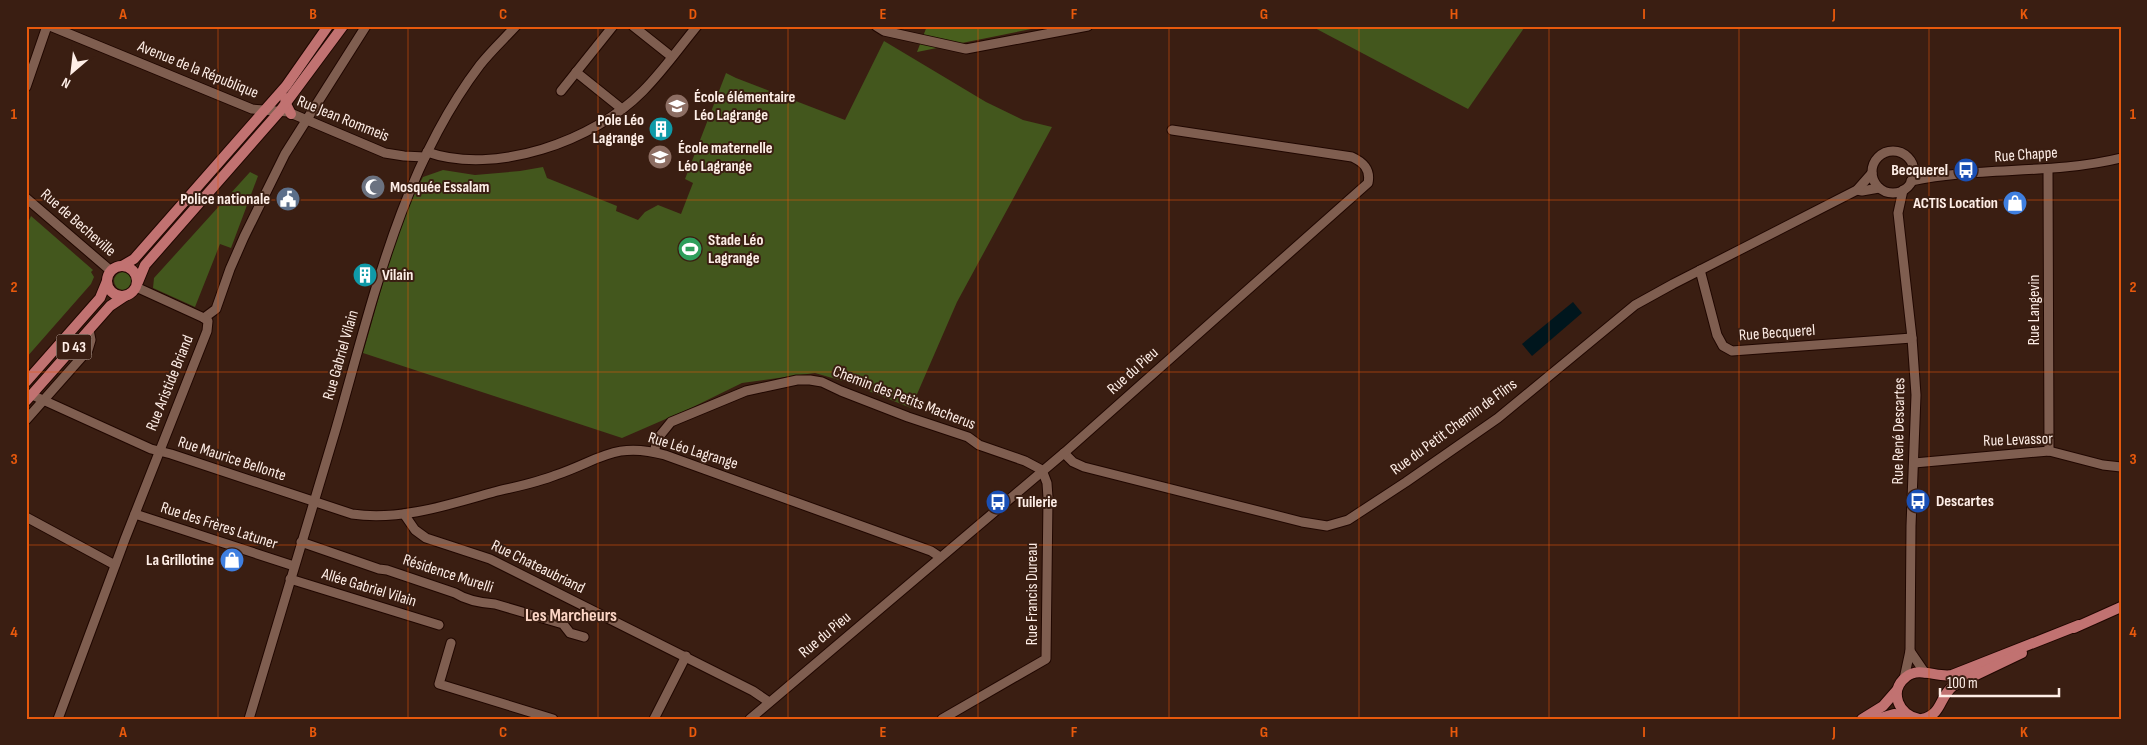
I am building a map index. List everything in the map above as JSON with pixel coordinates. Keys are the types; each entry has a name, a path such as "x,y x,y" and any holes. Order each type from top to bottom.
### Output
{"main road":[{"path":"328,26 311,52 263,111 134,259 109,276 113,292 125,296 132,292 145,265 284,105 343,26"},
{"path":"284,105 307,67 311,52"},
{"path":"284,105 291,114"},
{"path":"224,176 261,122 263,111"},
{"path":"122,266 133,270 137,284"},
{"name":"D 43","path":"26,382 100,298 109,276"},
{"name":"D 43","path":"28,397 112,304 125,296"},
{"path":"1862,719 1883,706 1904,679 1913,673 1948,676 2121,607"},
{"path":"1943,698 1950,688 1967,678 2079,625"},
{"path":"1876,719 1894,714 1920,719 1936,713 1942,704 1941,685 1928,674"},
{"path":"1897,690 1898,703 1907,715"}],"street":[{"path":"26,87 49,26"},
{"name":"Avenue de la République","path":"49,26 244,106 263,111 284,105"},
{"name":"Rue Aristide Briand","path":"58,719 115,565 207,331 208,321 204,318 216,309 230,269 255,212 285,154 366,26"},
{"name":"Rue Gabriel Vilain","path":"249,719 383,266 410,191 426,154 481,64 516,26"},
{"path":"561,91 613,26"},
{"path":"633,26 672,56"},
{"name":"Rue Jean Rommeis","path":"291,114 385,153 404,156 426,154 446,158 486,159 520,155 578,136 622,110 643,91 696,26"},
{"path":"876,26 884,31 966,49 1088,26"},
{"path":"576,72 622,110"},
{"name":"Rue du Pieu","path":"750,719 1064,452 1368,183 1369,176 1366,166 1352,156 1172,130"},
{"path":"1903,190 1888,192 1879,188 1873,179 1872,173 1873,164 1877,158 1894,151 1906,156 1912,166 1911,181"},
{"name":"Rue Chappe","path":"1911,181 1933,176 2048,170 2099,164 2121,158"},
{"name":"Rue Chappe","path":"1912,166 1933,176"},
{"name":"Rue Langevin","path":"2048,170 2049,451"},
{"name":"Rue du Petit Chemin de Flins","path":"1064,452 1078,465 1091,469 1302,522 1327,526 1342,524 1498,418 1634,305 1857,190 1872,173"},
{"name":"Rue René Descartes","path":"1904,679 1910,651 1911,526 1916,395 1912,338 1898,213 1903,190 1911,181"},
{"name":"Rue du Petit Chemin de Flins","path":"1857,190 1879,188"},
{"name":"Rue René Descartes","path":"1888,192 1898,213"},
{"name":"Rue de Becheville","path":"26,198 109,276"},
{"name":"Rue Becquerel","path":"1700,270 1717,335 1723,346 1732,351 1912,338"},
{"path":"137,284 204,318"},
{"path":"26,420 88,350 91,340 89,330"},
{"name":"Chemin des Petits Macherus","path":"654,452 658,438 671,422 746,391 797,380 810,380 822,382 840,391 908,417 956,433 979,445 1025,461 1042,470"},
{"name":"Rue Maurice Bellonte","path":"28,397 44,400 159,451 314,502"},
{"name":"Rue Léo Lagrange","path":"314,502 352,514 371,517 404,514 556,476 608,453 627,449 654,452 823,510 931,551 940,557"},
{"name":"Rue Levassor","path":"1914,462 2049,451 2103,465 2121,467"},
{"name":"Rue Francis Dureau","path":"942,719 1046,659 1047,491 1042,470"},
{"name":"Rue des Frères Latuner","path":"135,514 294,566"},
{"name":"Rue Chateaubriand","path":"404,514 410,524 426,538 490,559 686,656 753,691 769,702"},
{"path":"26,517 115,565"},
{"name":"Résidence Murelli","path":"301,542 379,569 455,592 461,597 485,604 495,604 563,624 570,633 584,637"},
{"name":"Allée Gabriel Vilain","path":"290,579 439,625"},
{"path":"451,643 439,684 552,719"},
{"path":"1910,651 1928,674"},
{"path":"654,719 686,656"}],"green space":[{"path":"927,26 1046,26 917,52"},
{"path":"1311,26 1522,26 1524,28 1468,109"},
{"name":"Stade Léo Lagrange","path":"884,41 986,102 1023,120 1052,127 957,302 911,408 846,382 815,373 742,383 622,438 363,353 396,241 404,218 423,177 443,170 475,175 543,167 547,178 617,206 616,211 638,220 645,212 658,205 681,214 693,183 685,179 726,73 845,120"},
{"path":"250,172 258,176 231,248 220,244 195,307 153,288 154,278"},
{"path":"31,216 93,270 91,272 94,277 91,284 26,358 26,227"},
{"path":"119,272 127,272 132,277 130,288 119,290 114,285 114,277"}],"water":[{"path":"1573,302 1582,313 1532,356 1522,344"}],"place":[{"name":"École élémentaire Léo Lagrange","path":"677,106"},
{"name":"Pole Léo Lagrange","path":"661,129"},
{"name":"École maternelle Léo Lagrange","path":"660,157"},
{"name":"Becquerel","path":"1966,170"},
{"name":"Mosquée Essalam","path":"373,187"},
{"name":"Police nationale","path":"288,199"},
{"name":"ACTIS Location","path":"2015,203"},
{"name":"Stade Léo Lagrange","path":"690,249"},
{"name":"Vilain","path":"365,275"},
{"name":"Descartes","path":"1918,501"},
{"name":"Tuilerie","path":"998,502"},
{"name":"La Grillotine","path":"232,560"}],"district":[{"name":"Les Marcheurs","path":"571,615"}]}
